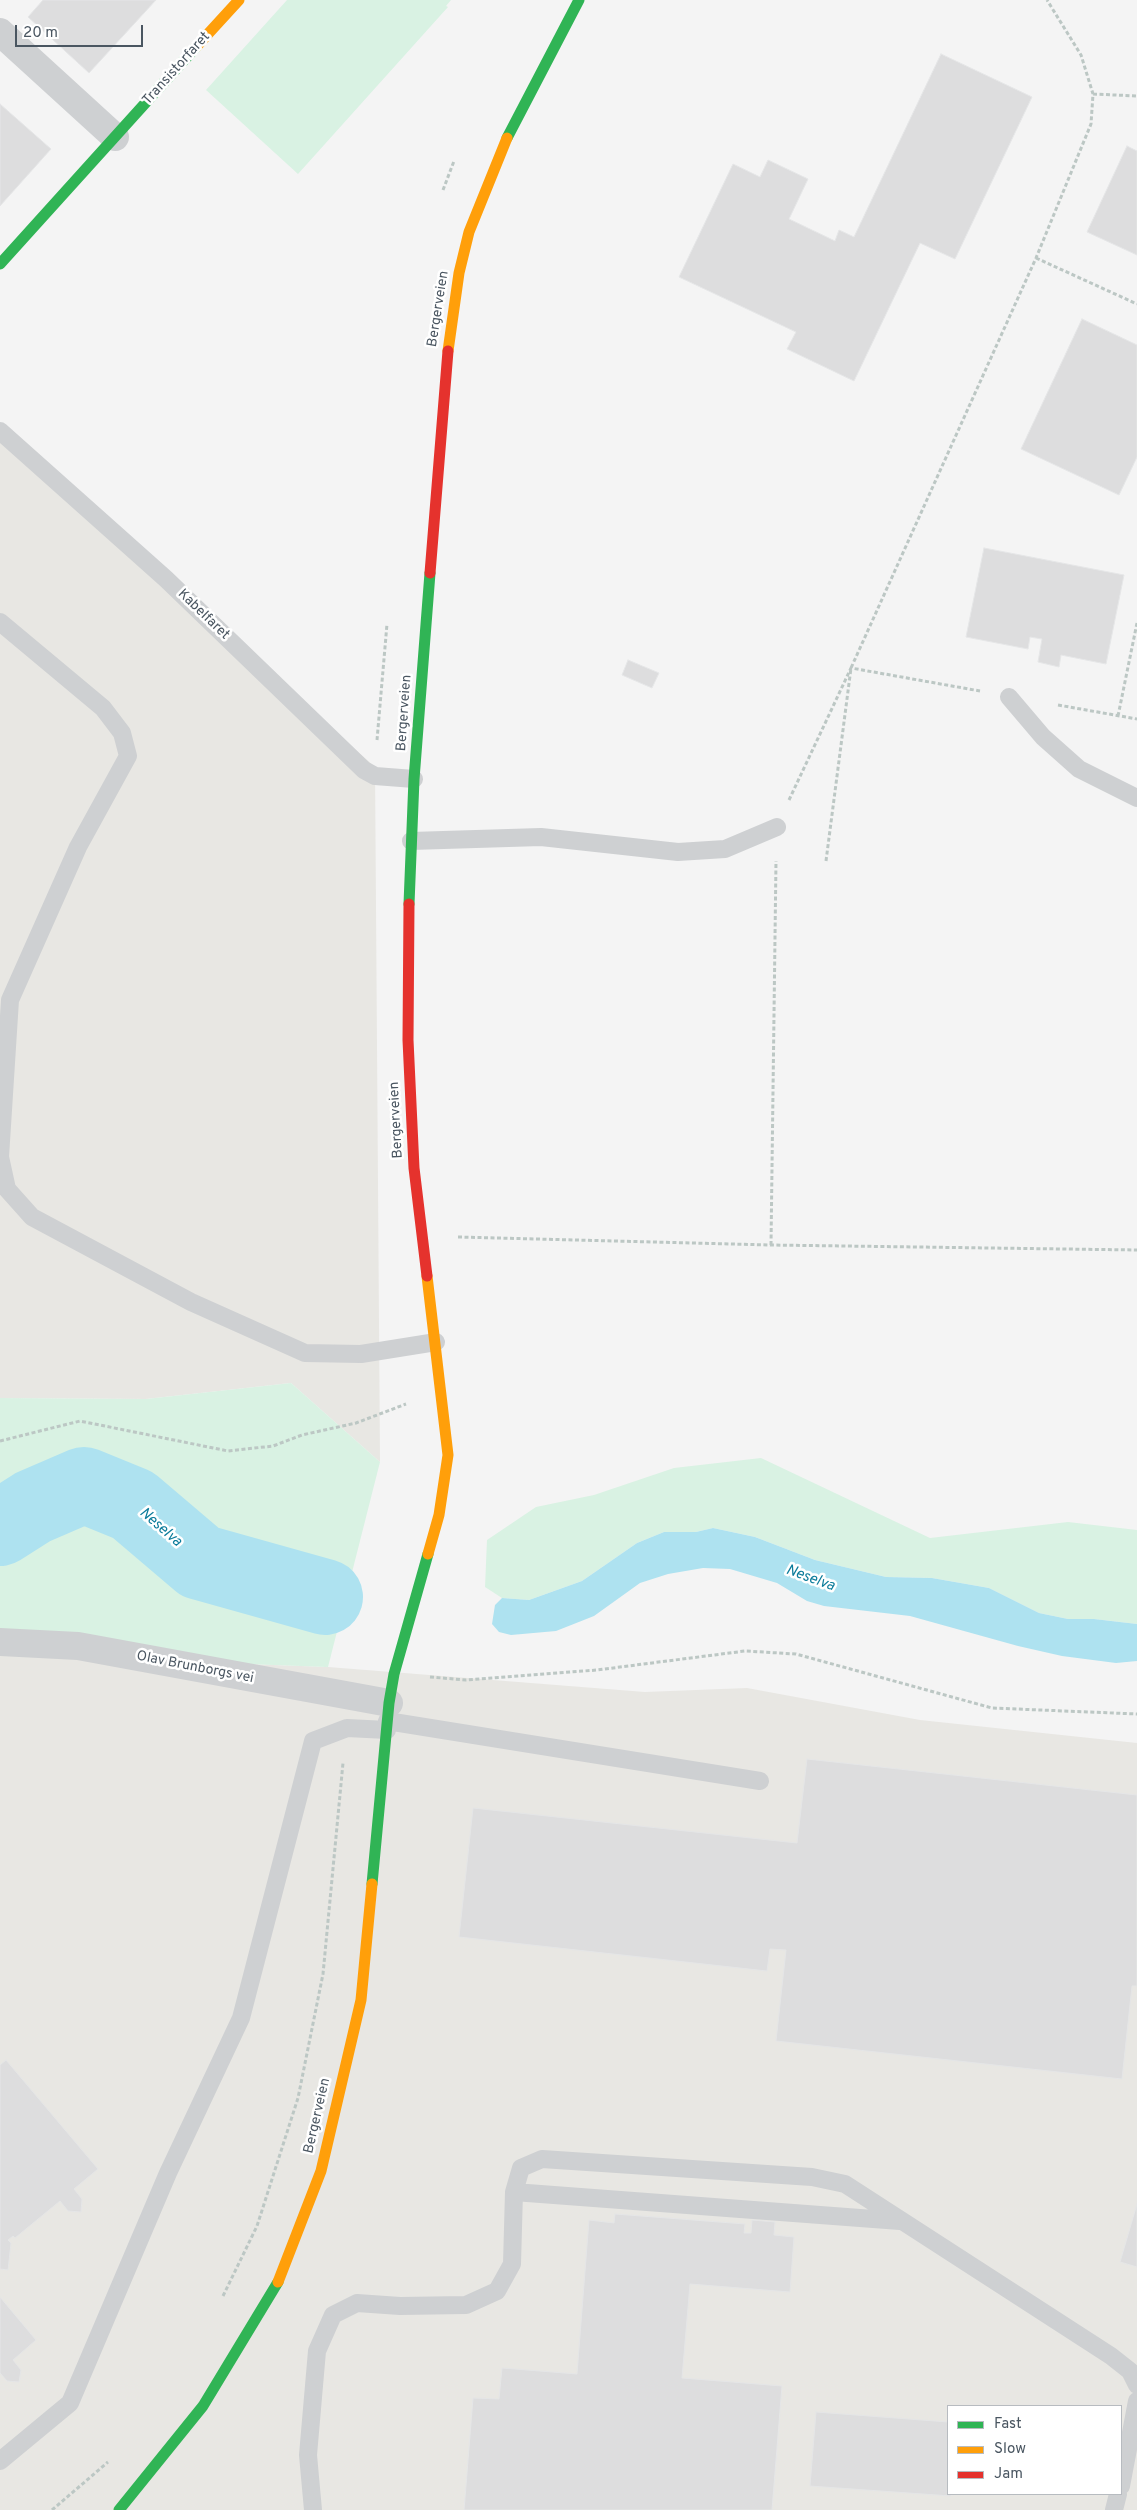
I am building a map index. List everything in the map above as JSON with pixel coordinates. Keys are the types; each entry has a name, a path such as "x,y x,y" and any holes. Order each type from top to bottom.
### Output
{"street":[{"name":"Transistorfaret","path":"0,264 239,0"},
{"name":"Bergerveien","path":"119,2510 203,2406 278,2281 321,2171 361,2000 388,1718 394,1674 439,1515 448,1455 414,1168 408,1040 408,923 414,779 449,334 459,272 469,232 489,179 512,128 574,2"},
{"path":"0,32 115,137"},
{"name":"Olav Brunborgs vei","path":"0,1642 78,1646 388,1718"}],"lane":[{"name":"Kabelfaret","path":"0,430 166,579 364,770 375,776"},
{"path":"0,622 103,708 122,733 128,756 78,847 5,996 0,1157 7,1189 32,1216 191,1302 305,1353 362,1354 400,1346 436,1342"},
{"path":"1009,696 1043,737 1079,769 1137,798"},
{"path":"375,776 414,779"},
{"path":"411,841 541,837 678,852 725,849 777,827"},
{"path":"0,2461 70,2403 168,2173 241,2018 313,1741 347,1728 388,1718 760,1780"},
{"path":"313,2510 308,2455 317,2351 333,2315 357,2303 400,2306 466,2305 497,2290 512,2264 514,2192 520,2168 542,2159 802,2176 845,2184 1111,2356 1130,2371 1137,2385"},
{"path":"514,2192 903,2222"},
{"path":"1122,2481 1137,2401"},
{"path":"1114,2510 1118,2495"}],"path":[{"path":"771,1245 777,827 1036,258 1090,124 1093,94 1081,56 1047,0"},
{"path":"1093,94 1137,96"},
{"path":"442,194 447,175 456,158"},
{"path":"1036,258 1137,304"},
{"path":"375,776 387,620"},
{"path":"1118,716 1137,622"},
{"path":"826,861 851,668"},
{"path":"422,1236 771,1245 1137,1250"},
{"path":"400,1346 407,1412"},
{"path":"0,1441 80,1421 228,1451 273,1446 302,1435 356,1423 406,1404"},
{"path":"423,1677 466,1680 597,1670 745,1651 796,1654 992,1708 1137,1714"},
{"path":"219,2306 257,2226 298,2098 323,1974 347,1728"},
{"path":"52,2510 114,2457"}],"shaded area":[{"path":"0,435 375,767 380,1462 291,1383 146,1399 0,1398"},
{"path":"0,1655 328,1667 645,1692 747,1688 920,1720 1137,1743 1137,2510 0,2510"}],"green space":[{"path":"287,0 451,0 446,6 448,7 298,174 206,90"},
{"path":"291,1383 380,1462 328,1667 0,1655 0,1398 146,1399"},
{"path":"761,1458 930,1538 1068,1522 1137,1530 1137,1624 1094,1619 1068,1619 1039,1613 989,1588 932,1578 886,1577 815,1560 755,1537 713,1528 696,1532 664,1532 637,1543 582,1581 529,1600 502,1598 485,1587 487,1540 536,1507 594,1495 674,1468"}],"water":[{"path":"713,1528 755,1537 815,1560 886,1577 932,1578 989,1588 1039,1613 1068,1619 1094,1619 1137,1624 1137,1661 1116,1663 1062,1656 1018,1646 910,1616 824,1606 807,1601 777,1583 730,1569 703,1568 668,1574 640,1583 594,1616 556,1631 511,1635 499,1632 492,1624 495,1605 502,1598 529,1600 582,1581 637,1543 664,1532 696,1532"}],"building":[{"path":"43,0 156,0 89,73 28,17"},
{"path":"941,54 1032,97 955,259 920,243 854,381 787,349 796,332 679,277 733,164 760,177 768,160 808,179 789,219 835,241 839,230 854,237"},
{"path":"0,104 51,149 0,206"},
{"path":"1127,146 1137,151 1137,255 1087,232"},
{"path":"1082,319 1137,345 1137,457 1119,495 1021,449"},
{"path":"984,548 1124,575 1106,664 1061,655 1059,667 1038,662 1042,639 1030,637 1028,649 966,637"},
{"path":"628,660 659,673 652,688 622,675"},
{"path":"807,1759 1137,1795 1137,1986 1132,1986 1122,2079 776,2041 786,1950 770,1949 767,1971 459,1937 473,1808 797,1843"},
{"path":"6,2060 98,2169 74,2189 82,2199 81,2212 68,2211 60,2201 15,2238 13,2236 8,2240 11,2243 8,2270 0,2269 0,2065"},
{"path":"1137,2204 1137,2267 1120,2262"},
{"path":"615,2214 745,2224 744,2233 751,2233 752,2220 775,2222 774,2235 794,2237 790,2292 690,2284 682,2378 782,2386 772,2510 464,2510 473,2398 499,2399 502,2368 577,2374 589,2220 614,2223"},
{"path":"0,2297 36,2340 13,2360 21,2370 19,2382 7,2381 0,2373"},
{"path":"816,2412 947,2422 947,2495 951,2496 810,2486"}],"waterway":[{"name":"Neselva","path":"0,1528 33,1507 84,1485 133,1505 200,1562 325,1597"}],"traffic: fast":[{"path":"507,138 579,0"},
{"path":"0,264 196,47"},
{"path":"409,904 414,779 430,573"},
{"path":"372,1884 389,1703 394,1674 428,1554"},
{"path":"119,2510 203,2406 278,2282"}],"traffic: slow":[{"path":"196,47 239,0"},
{"path":"448,351 459,273 469,232 507,138"},
{"path":"427,1276 448,1455 439,1515 428,1554"},
{"path":"278,2282 321,2171 361,2000 372,1884"}],"traffic: jam":[{"path":"430,573 448,351"},
{"path":"409,904 408,1040 414,1168 427,1276"}]}
